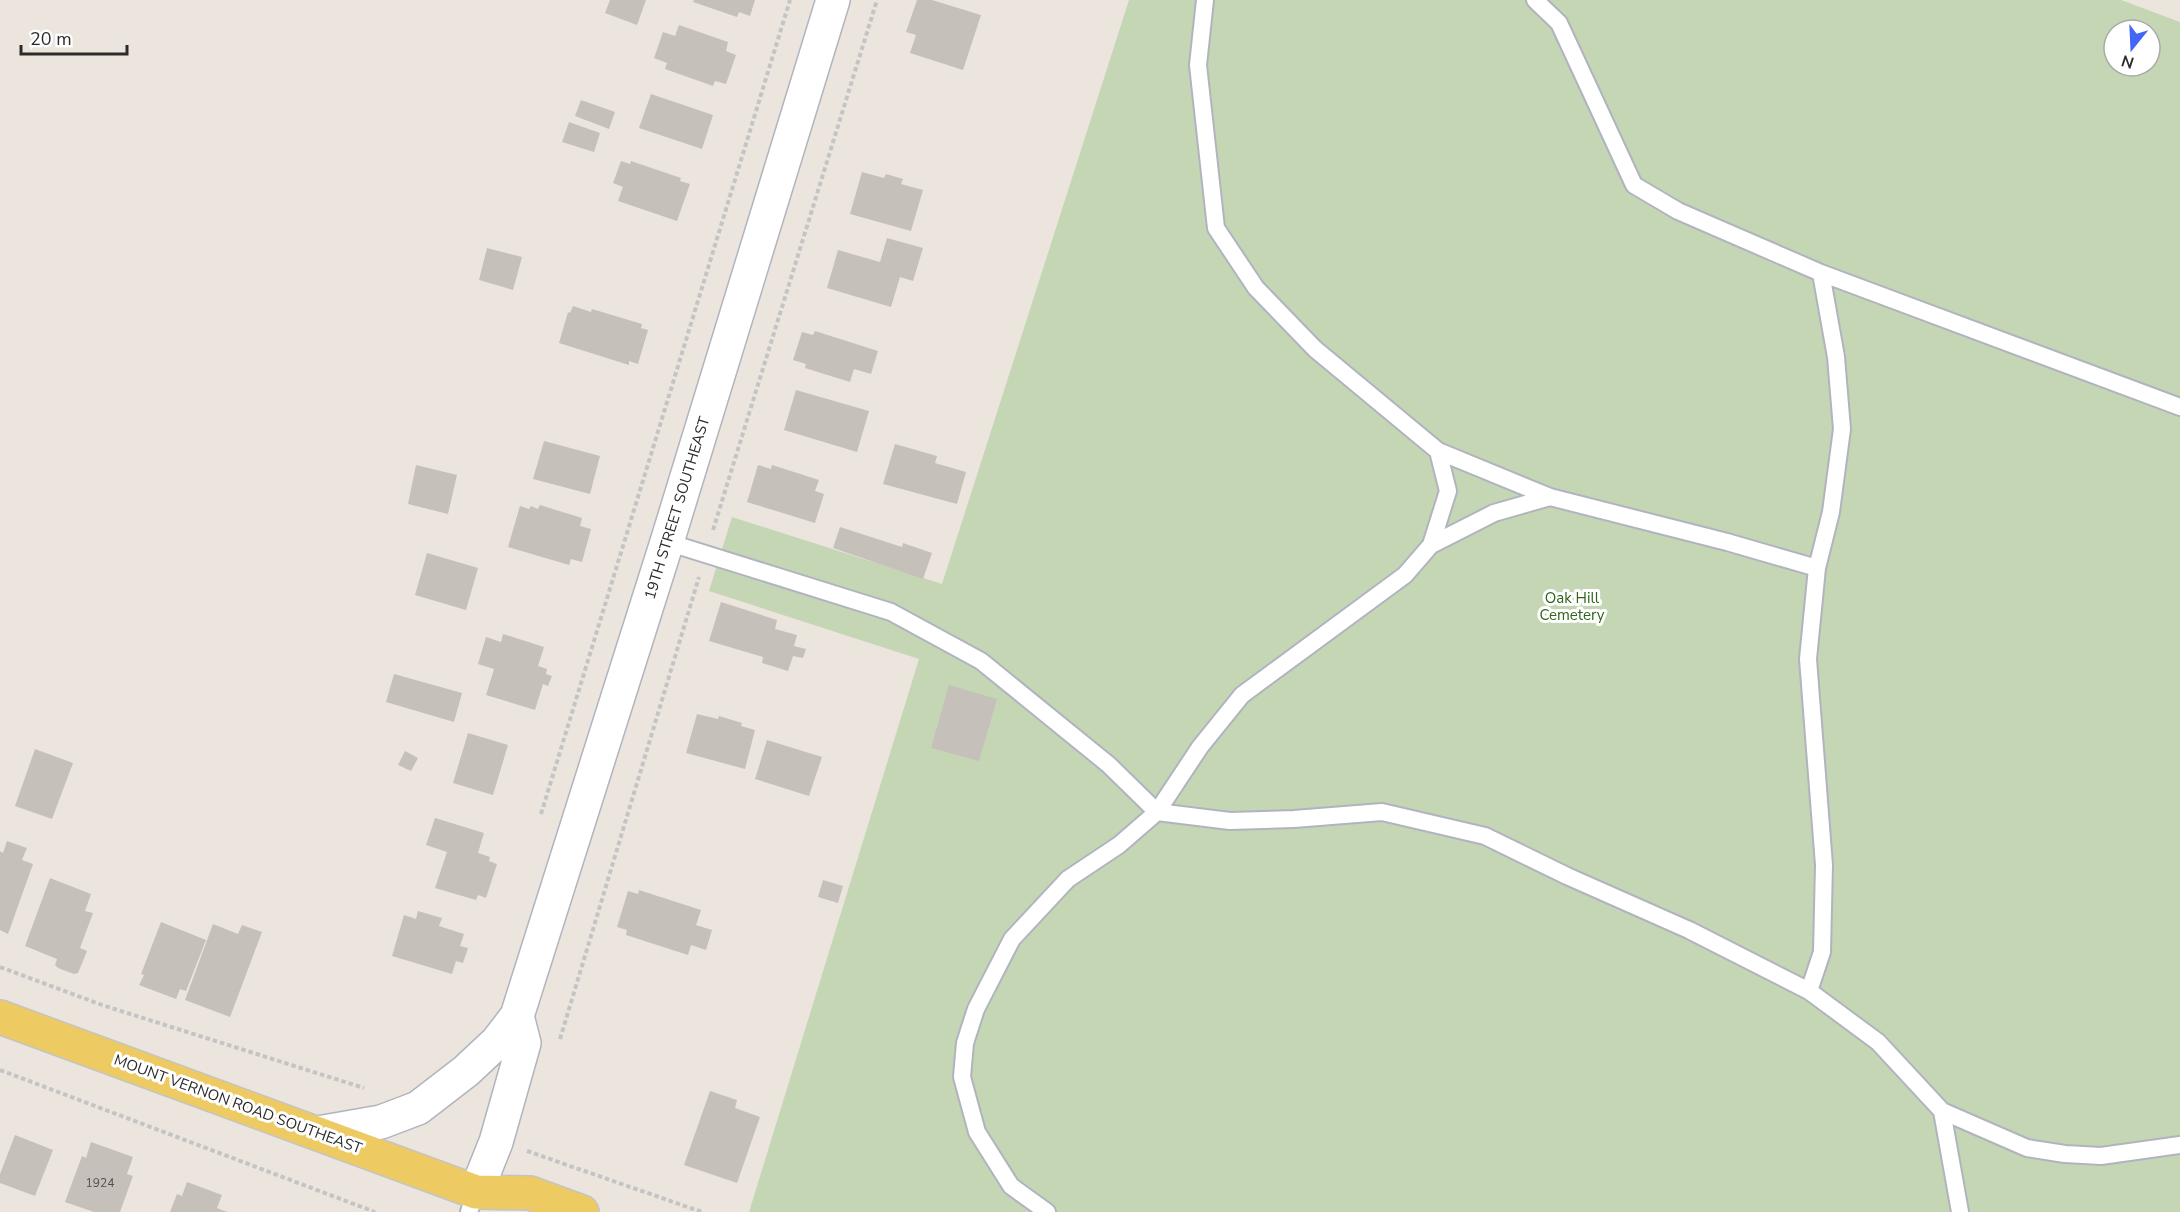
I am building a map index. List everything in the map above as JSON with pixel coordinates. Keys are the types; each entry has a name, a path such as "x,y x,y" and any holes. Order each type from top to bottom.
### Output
{"main road":[{"name":"19TH STREET SOUTHEAST","path":"318,1133 381,1122 418,1108 466,1071 490,1049 517,1016 667,542 833,0"},
{"path":"480,1205 524,1043 517,1016"},
{"name":"MOUNT VERNON ROAD SOUTHEAST","path":"0,1017 318,1133 480,1205 530,1193 582,1212"}],"lane":[{"path":"1205,0 1198,65 1216,228 1256,288 1315,349 1438,451 1550,497 1716,538 1817,568"},
{"path":"1535,0 1558,23 1634,185 1678,211 1821,273 2180,407"},
{"path":"1809,991 1822,952 1824,866 1808,659 1817,568 1831,512 1842,429 1836,357 1821,273"},
{"path":"1431,545 1448,491 1438,451"},
{"path":"1047,1212 1011,1186 977,1132 962,1077 966,1043 976,1009 1012,939 1068,879 1119,845 1157,812 1200,747 1242,695 1405,575 1431,545 1494,513 1550,497"},
{"path":"667,542 891,612 981,661 1109,765 1157,812 1230,821 1382,812 1485,836 1567,876 1689,930 1809,991 1878,1042 1942,1111 2027,1148 2065,1154 2101,1156 2180,1145"},
{"path":"1942,1111 1960,1212"}],"path":[{"path":"539,822 790,0"},
{"path":"557,1048 877,0"},
{"path":"0,967 102,1005 372,1091"},
{"path":"0,1070 375,1212"},
{"path":"530,1139 526,1151 702,1212"}],"green space":[{"name":"Oak Hill Cemetery","path":"1129,0 2121,0 2180,22 2180,1212 749,1212 919,659 709,591 732,517 942,584"}],"building":[{"path":"610,0 646,0 637,25 605,13"},
{"path":"694,0 755,0 750,16 739,12 737,17 693,2"},
{"path":"917,0 932,0 981,15 963,70 910,53 916,35 906,32"},
{"path":"679,25 728,42 726,51 736,55 726,84 715,81 713,86 665,69 667,63 654,58 663,32 675,36"},
{"path":"651,94 713,115 702,149 639,128"},
{"path":"581,100 615,112 609,129 575,116"},
{"path":"569,122 600,133 594,152 562,142"},
{"path":"621,161 630,164 631,161 681,178 680,181 690,184 677,221 618,201 623,187 613,183"},
{"path":"862,172 884,178 886,174 903,179 901,184 923,190 911,231 850,214"},
{"path":"887,238 923,248 913,281 900,277 891,307 827,288 838,250 880,262"},
{"path":"487,248 522,257 513,290 479,280"},
{"path":"573,306 591,312 592,309 642,324 641,328 648,330 638,364 629,361 629,365 559,343 568,312 570,313"},
{"path":"815,331 878,351 871,374 854,369 850,382 805,368 806,364 793,360 802,332 813,335"},
{"path":"796,390 869,411 857,452 784,430"},
{"path":"544,441 600,456 590,494 533,479"},
{"path":"895,444 937,456 935,463 966,472 957,504 883,484"},
{"path":"416,465 457,475 448,514 408,504"},
{"path":"758,465 771,469 772,465 819,480 815,491 824,494 815,523 747,502"},
{"path":"540,505 582,518 580,526 591,529 582,562 571,559 569,565 508,547 520,506 529,509 531,506 538,509"},
{"path":"840,527 902,547 903,543 932,553 923,579 833,548"},
{"path":"427,553 478,568 466,610 415,595"},
{"path":"721,602 777,620 775,629 797,635 794,646 806,649 803,658 793,656 788,671 762,663 763,657 709,641"},
{"path":"503,634 544,647 538,666 547,669 546,674 552,676 548,686 543,684 535,710 486,695 494,669 478,664 486,637 501,642"},
{"path":"394,674 462,693 454,722 386,702"},
{"path":"949,685 997,699 979,761 931,748"},
{"path":"697,714 718,719 719,716 742,723 741,726 755,730 745,769 686,753"},
{"path":"468,733 508,745 493,795 453,783"},
{"path":"767,740 822,757 809,796 755,779"},
{"path":"35,749 73,763 52,819 15,806"},
{"path":"405,751 418,758 411,771 398,765"},
{"path":"435,818 484,833 478,853 490,857 489,861 497,864 486,898 478,895 476,900 435,888 447,852 426,845"},
{"path":"7,841 27,848 22,860 33,864 8,934 0,930 0,851 3,853"},
{"path":"50,878 91,894 85,911 93,913 80,948 87,951 78,973 74,974 58,968 55,965 57,959 25,946"},
{"path":"823,880 843,886 838,903 818,897"},
{"path":"639,890 701,910 696,925 712,930 706,950 691,945 688,955 626,935 627,930 617,927 628,891 638,894"},
{"path":"418,911 442,918 439,926 464,934 460,946 468,948 463,963 456,961 452,974 392,956 404,915 416,919"},
{"path":"161,922 206,940 186,991 180,989 176,999 139,985"},
{"path":"213,924 238,934 242,925 262,932 230,1017 185,1000"},
{"path":"710,1091 737,1100 735,1108 760,1117 737,1183 684,1165"},
{"path":"15,1135 53,1150 35,1196 0,1183 0,1174"},
{"path":"91,1142 133,1157 127,1174 133,1176 120,1212 94,1212 65,1202 82,1156 86,1158"},
{"path":"187,1182 222,1195 217,1208 227,1212 170,1212 177,1194 182,1196"}]}
